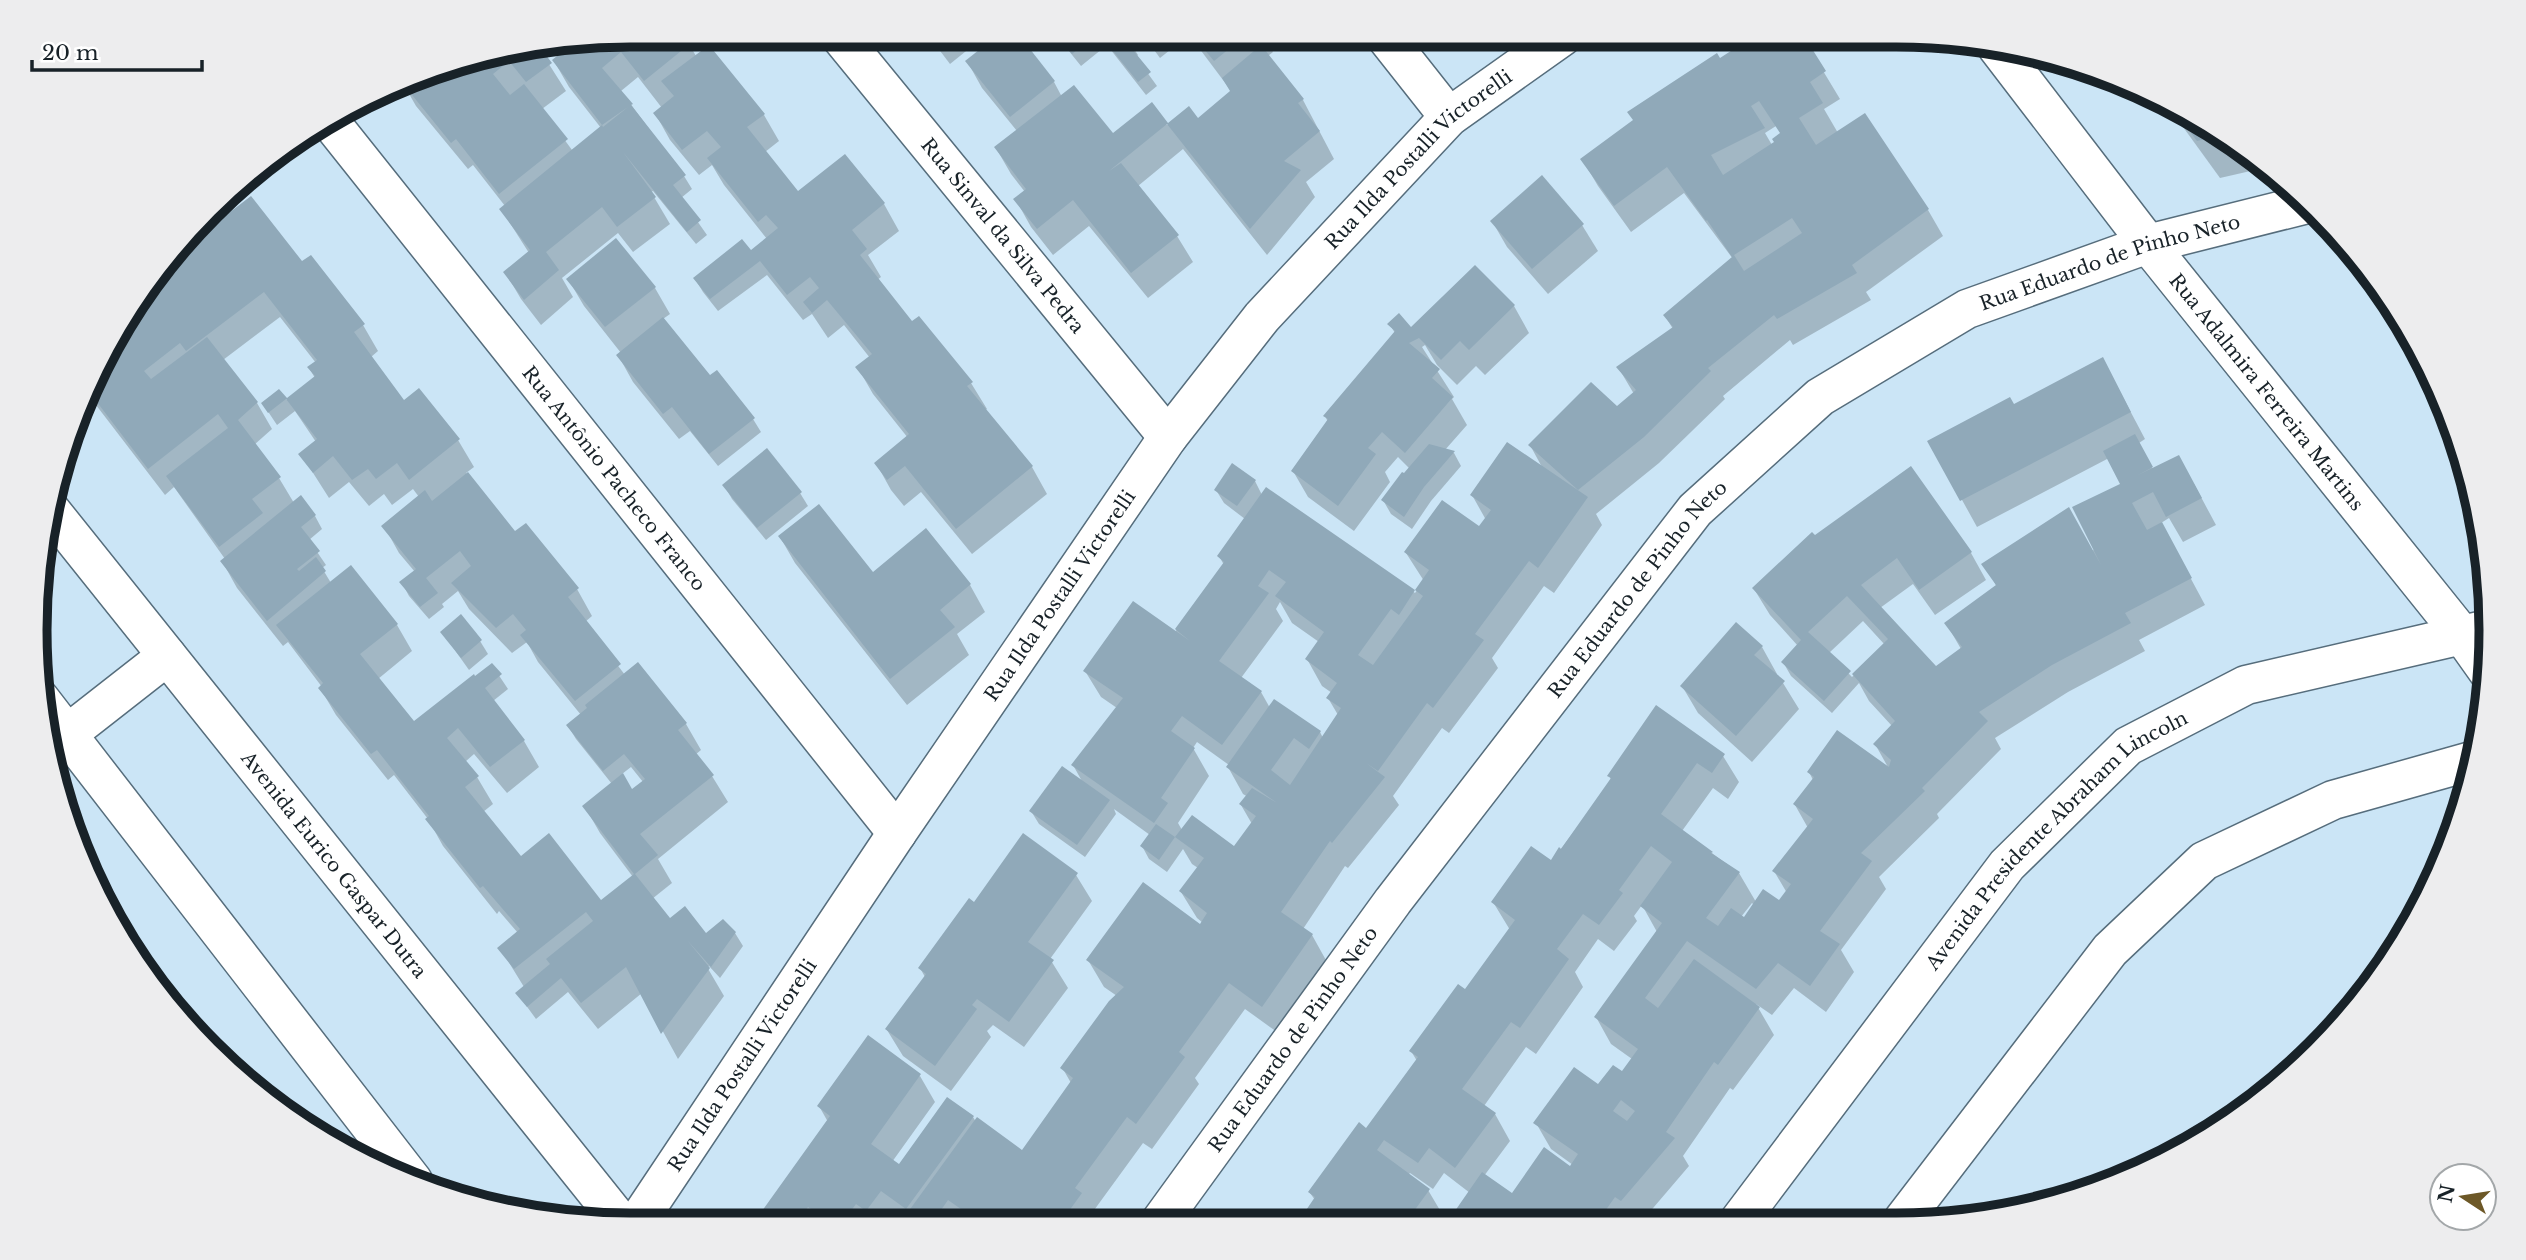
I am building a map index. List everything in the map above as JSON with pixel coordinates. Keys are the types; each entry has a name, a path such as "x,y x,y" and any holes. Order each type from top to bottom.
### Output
{"street":[{"name":"Rua Sinval da Silva Pedra","path":"849,47 1168,437"},
{"path":"1394,47 1449,117"},
{"name":"Rua Ilda Postalli Victorelli","path":"643,1213 897,833 1168,437 1262,317 1449,117 1548,47"},
{"name":"Rua Adalmira Ferreira Martins","path":"2005,57 2148,244 2475,632"},
{"name":"Rua Antônio Pacheco Franco","path":"335,128 897,833"},
{"name":"Rua Eduardo de Pinho Neto","path":"1167,1213 1393,901 1695,510 1820,397 1967,309 2148,244 2296,207"},
{"name":"Avenida Eurico Gaspar Dutra","path":"58,519 613,1213"},
{"name":"Avenida Presidente Abraham Lincoln","path":"1744,1213 2007,865 2128,746 2246,685 2475,632"},
{"path":"167,656 60,740 400,1165"},
{"path":"1909,1213 2110,950 2204,861 2333,800 2463,763"}],"building":[{"path":"686,47 644,81 621,52 602,68 633,104 631,105 686,175 673,185 701,220 687,232 623,152 656,197 617,227 602,207 546,252 559,270 524,300 503,272 530,250 499,209 602,125 552,60 563,51 592,48","holes":["628,107 603,127 602,125"]},
{"path":"706,47 711,47 765,114 747,127 798,191 845,154 885,203 852,230 867,249 860,255 912,321 919,316 973,382 967,386 1033,466 956,529 905,466 887,480 874,463 909,434 855,367 872,354 827,300 812,313 803,302 819,288 810,277 787,295 760,261 710,299 693,278 742,239 751,250 778,228 766,215 758,222 707,158 721,147 707,131 682,150 653,113 674,96 661,81"},
{"path":"983,47 1028,47 1055,81 1010,117 965,61"},
{"path":"1066,47 1080,47 1072,54"},
{"path":"1110,47 1130,47 1151,72 1138,82"},
{"path":"1202,47 1231,47 1214,61"},
{"path":"1259,47 1263,47 1304,99 1298,103 1320,131 1284,161 1301,170 1250,229 1167,124 1109,171 1121,163 1179,235 1131,273 1073,200 1037,229 1013,199 1026,189 994,147 1074,85 1113,133 1152,102 1168,123 1189,106 1198,118 1230,91 1222,78"},
{"path":"1737,47 1811,47 1826,71 1810,82 1823,103 1799,118 1816,145 1865,113 1929,209 1852,265 1857,273 1777,319 1774,315 1708,368 1711,371 1644,437 1578,490 1528,445 1591,382 1617,406 1636,390 1616,367 1673,327 1663,315 1732,257 1667,167 1614,206 1580,159 1633,120 1627,112 1717,53 1720,58","holes":["1759,101 1780,133 1772,139 1774,142 1723,175 1711,155 1765,128 1751,106","1792,218 1802,233 1744,271 1734,255"]},
{"path":"545,53 552,63 526,82 509,61 493,74 510,95 524,84 568,139 499,194 456,139 451,143 409,91 479,67"},
{"path":"2184,123 2209,138 2197,141"},
{"path":"1542,175 1584,224 1532,269 1490,221"},
{"path":"251,196 302,261 311,255 365,324 354,332 404,400 419,388 460,439 409,480 397,463 376,479 368,469 352,480 333,456 313,473 298,454 317,439 286,399 268,413 261,403 279,389 287,398 315,376 307,367 317,360 264,292 186,351 180,343 144,371 151,379 207,337 258,402 238,420 281,477 252,499 263,513 219,547 166,476 228,428 218,414 148,469 95,400 107,372 145,306 207,230"},
{"path":"616,238 656,287 605,327 566,279"},
{"path":"1475,265 1515,305 1469,350 1460,341 1441,360 1419,338 1409,343 1440,369 1432,378 1453,397 1405,453 1382,432 1368,448 1376,454 1338,506 1291,471 1328,419 1323,416 1395,331 1387,324 1399,313 1411,327"},
{"path":"663,317 710,375 717,370 755,418 709,454 672,407 663,414 616,355"},
{"path":"2103,357 2131,412 1960,501 1927,441 2010,397 2014,404"},
{"path":"2135,434 2153,467 2138,475 2179,455 2202,498 2166,517 2153,492 2132,503 2147,530 2162,522 2192,578 2125,613 2131,623 2052,665 1979,712 1988,721 1922,788 1925,791 1861,853 1872,861 1820,931 1840,944 1810,986 1778,963 1756,989 1687,941 1645,998 1658,1008 1694,959 1760,1007 1718,1065 1714,1062 1666,1132 1675,1138 1621,1201 1615,1197 1604,1213 1454,1213 1482,1172 1512,1193 1544,1147 1570,1166 1578,1154 1533,1123 1574,1067 1598,1084 1613,1065 1622,1071 1638,1049 1594,1017 1662,923 1640,906 1672,862 1651,846 1619,890 1623,893 1599,925 1583,914 1557,949 1569,959 1520,1028 1511,1022 1462,1089 1496,1113 1455,1168 1429,1148 1418,1163 1384,1140 1377,1150 1430,1189 1413,1213 1304,1213 1315,1197 1308,1192 1359,1122 1366,1128 1418,1057 1409,1051 1458,984 1465,989 1515,920 1491,902 1531,846 1551,860 1559,847 1561,849 1611,778 1607,776 1656,705 1725,754 1712,773 1697,763 1661,814 1740,872 1706,918 1718,926 1731,908 1744,917 1763,889 1779,900 1791,884 1772,871 1813,819 1793,804 1814,777 1807,772 1837,730 1889,767 1891,760 1873,744 1895,721 1852,674 1888,639 1847,596 1808,632 1851,671 1824,701 1781,662 1801,640 1752,588 1812,532 1815,535 1911,466 1972,552 1919,590 1897,558 1861,585 1936,666 1962,647 1944,623 1996,585 1981,564 2069,507 2101,565 2072,507 2120,484 2103,451","holes":["1621,1100 1635,1111 1627,1121 1613,1111"]},
{"path":"1507,442 1588,497 1538,568 1529,561 1475,634 1484,640 1433,708 1427,703 1378,771 1366,763 1385,777 1332,843 1330,841 1281,912 1313,934 1262,1007 1229,983 1179,1052 1185,1057 1136,1124 1127,1117 1075,1188 1082,1193 1068,1213 967,1213 948,1200 939,1213 907,1213 977,1117 1022,1150 1073,1078 1060,1068 1109,1001 1124,987 1086,960 1143,882 1200,924 1207,913 1179,891 1204,858 1175,837 1192,815 1234,846 1256,816 1239,804 1252,788 1277,803 1226,767 1274,699 1321,731 1309,749 1294,738 1271,770 1290,785 1341,708 1326,698 1337,683 1305,659 1324,632 1275,596 1286,582 1269,570 1258,586 1269,593 1219,661 1262,691 1222,745 1182,716 1171,731 1195,748 1161,798 1168,803 1154,823 1071,765 1123,698 1083,671 1133,601 1190,641 1175,629 1224,562 1217,556 1266,487 1415,590 1429,570 1404,552 1442,500 1479,526 1491,510 1470,495","holes":["1415,590 1423,596 1373,665 1358,655 1391,609 1399,615"]},
{"path":"1429,444 1455,451 1424,487 1404,517 1381,500 1402,472 1404,473"},
{"path":"767,448 802,492 757,528 722,485"},
{"path":"1232,463 1256,480 1237,506 1214,490"},
{"path":"468,472 515,531 526,523 579,588 568,597 621,664 575,701 520,635 526,630 513,614 496,628 451,583 471,566 460,551 426,578 438,593 420,607 399,582 416,569 381,526 425,490 432,501"},
{"path":"301,495 316,515 301,527 320,551 297,569 299,571 316,557 326,571 267,621 220,561"},
{"path":"819,504 873,572 926,528 971,584 940,610 955,627 890,679 778,536"},
{"path":"351,565 398,624 360,654 414,721 492,663 502,674 485,688 525,740 490,767 458,728 447,738 479,776 465,787 521,856 549,833 601,900 634,874 582,806 623,773 632,789 645,779 624,754 603,771 566,725 587,708 585,705 638,662 687,723 678,730 714,775 640,834 658,855 635,874 670,918 685,906 706,933 723,919 736,932 711,967 687,940 710,968 661,1034 626,967 581,1003 561,978 527,1007 515,993 550,964 546,959 593,921 586,912 514,969 497,948 520,929 483,886 480,888 425,819 429,816 377,750 371,754 318,688 323,683 276,625"},
{"path":"461,614 482,640 461,658 440,632"},
{"path":"1736,622 1763,646 1754,655 1785,681 1736,736 1680,686"},
{"path":"1062,766 1110,800 1077,845 1029,811"},
{"path":"1156,824 1175,837 1159,860 1140,846"},
{"path":"1023,833 1078,873 1028,942 1054,960 1009,1022 977,999 972,1005 977,1009 935,1066 885,1029 926,974 918,968 969,898 974,902"},
{"path":"868,1035 921,1074 871,1144 899,1164 947,1097 974,1116 906,1209 881,1191 866,1211 856,1204 849,1213 817,1213 808,1207 804,1213 765,1213 762,1211 830,1116 817,1106"}]}
